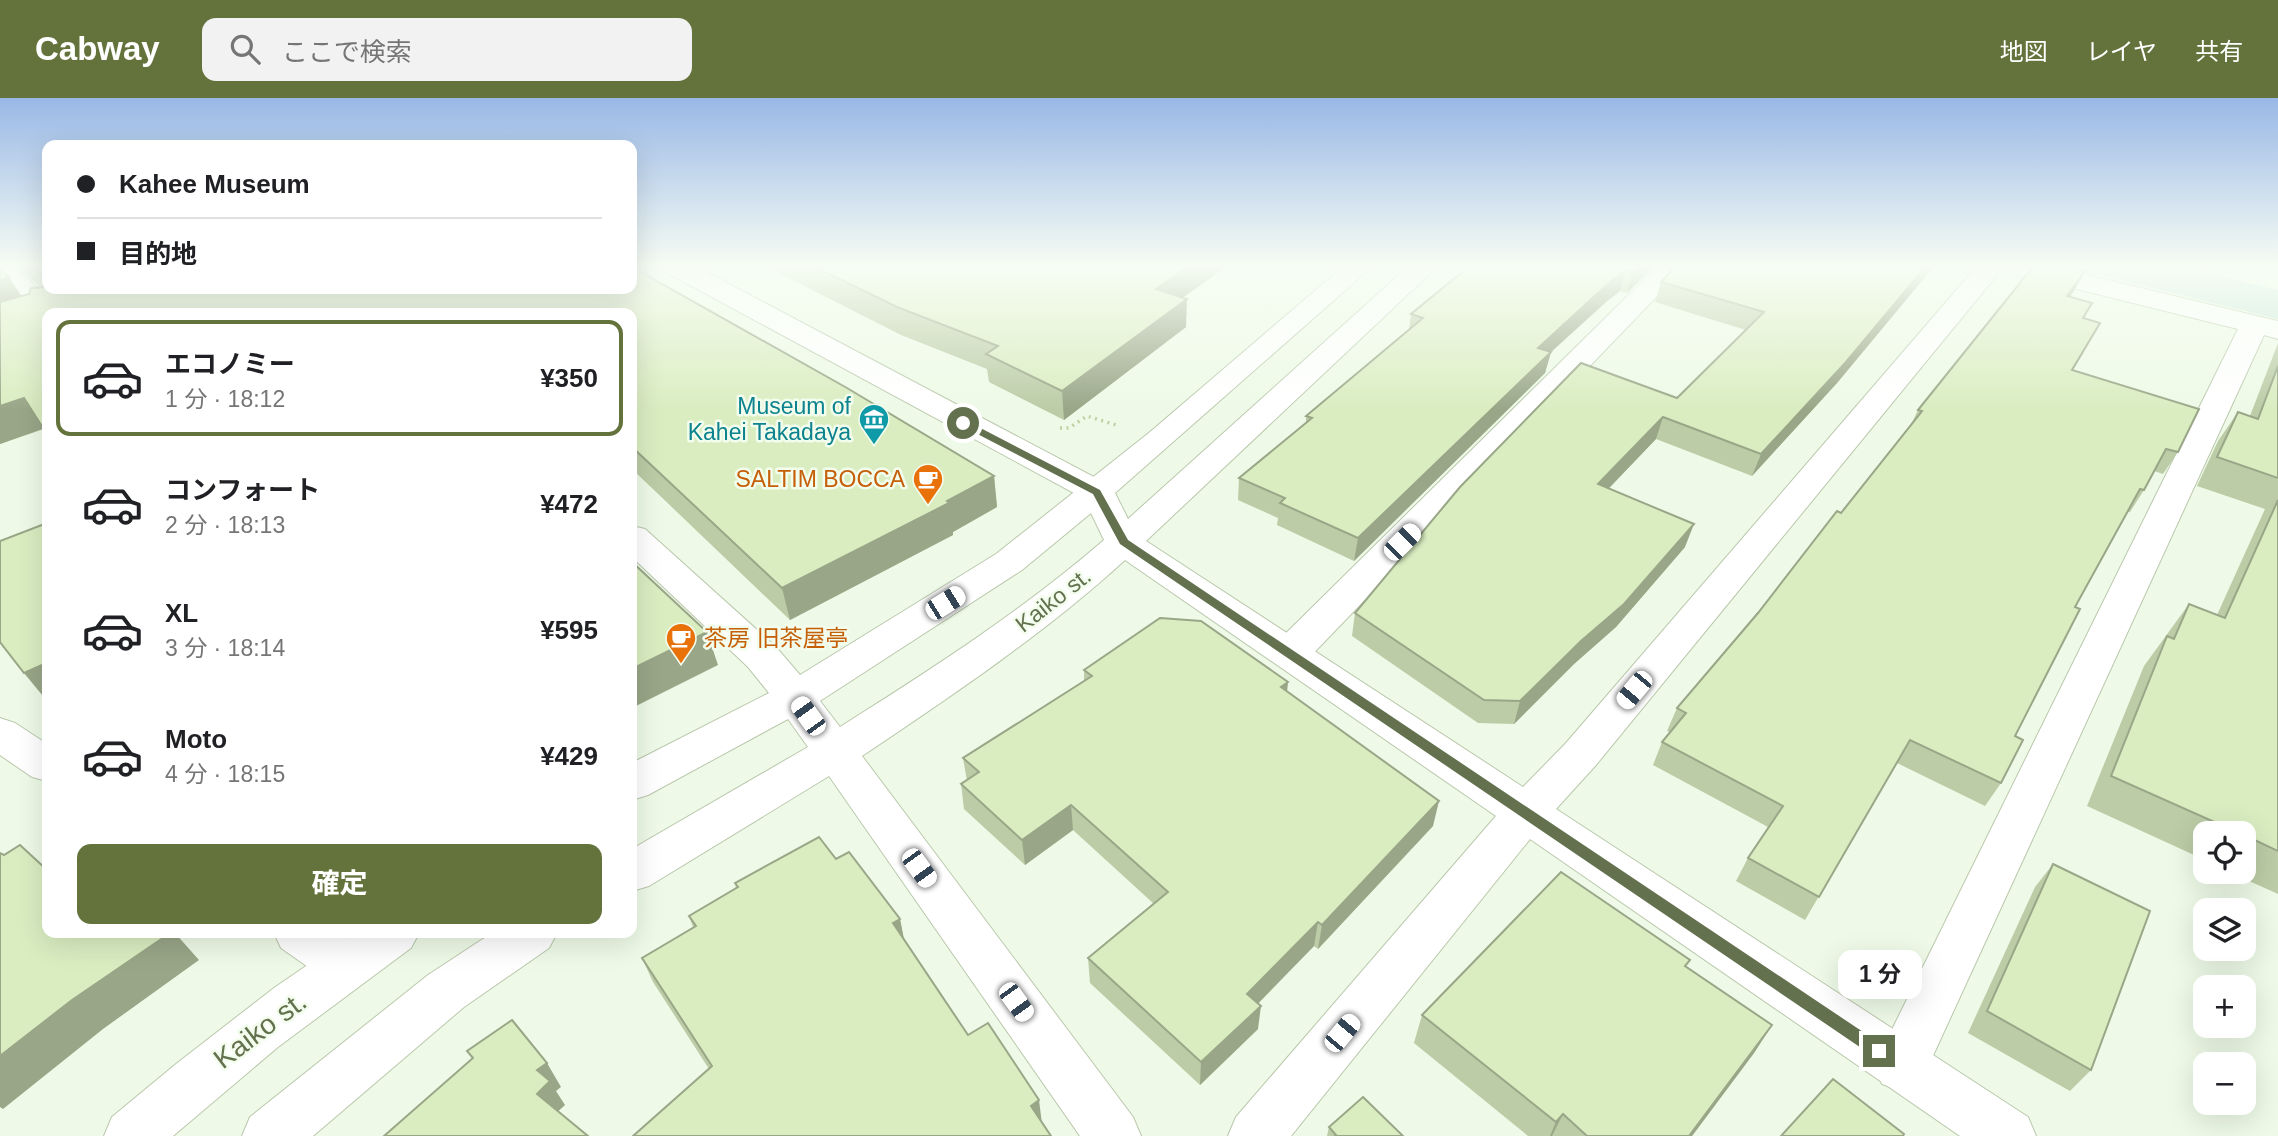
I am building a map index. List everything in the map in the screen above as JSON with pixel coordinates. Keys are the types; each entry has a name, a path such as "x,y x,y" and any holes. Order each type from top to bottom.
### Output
{"street":[{"path":"763,313 1097,492 1123,542 2008,1136"},
{"path":"637,780 795,697 1009,562 1097,492 1305,313"},
{"name":"Kaiko st.","path":"637,869 835,752 960,670 1067,592 1217,459 1374,313"},
{"path":"1290,653 1626,313"},
{"path":"1256,1136 1526,812 1581,754 1951,313"},
{"path":"1901,1066 2266,327 2211,313"},
{"path":"637,542 762,657 795,697 1112,1136"},
{"path":"0,734 42,762"},
{"path":"306,938 346,965"},
{"name":"Kaiko st.","path":"132,1136 199,1077 346,965 386,938"},
{"path":"270,1136 446,991 525,938"}],"path":[{"path":"1049,426 1069,428 1087,416 1124,428"}],"green space":[{"path":"2255,313 2278,313 2278,319"}],"building":[{"path":"0,313 42,313 42,426 24,398 0,406"},
{"path":"637,313 715,313 847,388 994,476 947,501 949,503 782,588 637,452"},
{"path":"914,313 1167,313 1062,391 986,354 998,346"},
{"path":"1576,313 1538,348 1551,352 1358,538 1280,503 1285,498 1239,478 1312,418 1306,416 1423,318 1411,314"},
{"path":"1763,313 1887,313 1846,362 1761,454 1663,417 1598,484 1694,524 1624,604 1581,641 1520,701 1484,700 1355,613 1460,487 1581,363 1677,398"},
{"path":"1996,313 2086,313 2083,318 2100,323 2072,370 2199,409 2178,452 2166,449 2144,490 2140,489 2075,607 2080,609 2015,736 2023,740 2001,783 1910,740 1819,897 1748,858 1783,806 1662,742 1686,713 1677,708 1758,613 1837,511 1841,513 1922,411 1918,410"},
{"path":"2278,366 2278,478 2217,457 2238,412 2258,419"},
{"path":"2278,500 2278,851 2256,841 2256,821 2212,821 2111,776 2167,636 2174,639 2189,604 2225,618"},
{"path":"42,525 42,665 24,673 0,642 0,541"},
{"path":"637,567 707,632 637,667"},
{"path":"1160,618 1201,621 1288,682 1281,687 1439,801 1322,925 1318,922 1247,994 1261,1006 1201,1062 1088,958 1168,892 1071,805 1022,840 961,784 979,772 963,758 1092,676 1084,670"},
{"path":"819,837 836,859 849,852 900,919 893,923 968,1035 988,1023 1039,1100 1031,1106 1051,1136 633,1136 712,1066 642,958 696,926 689,916 738,887 735,883"},
{"path":"20,845 42,865 42,938 163,938 72,1000 0,1056 0,853 4,855"},
{"path":"2053,864 2150,911 2091,1070 1987,1011"},
{"path":"1561,872 1690,960 1685,966 1772,1025 1689,1136 1587,1136 1563,1114 1556,1122 1422,1015"},
{"path":"512,1020 547,1063 537,1070 550,1081 537,1094 588,1136 384,1136 473,1058 467,1051"},
{"path":"1833,1079 1904,1134 1903,1136 1781,1136"},
{"path":"1363,1097 1403,1136 1335,1136 1329,1127"}],"place":[{"name":"Museum of Kahei Takadaya","path":"874,446"},
{"name":"SALTIM BOCCA","path":"928,506"},
{"name":"茶房 旧茶屋亭","path":"681,665"}],"route":[{"path":"963,423 1097,492 1123,542 1879,1051"}]}
